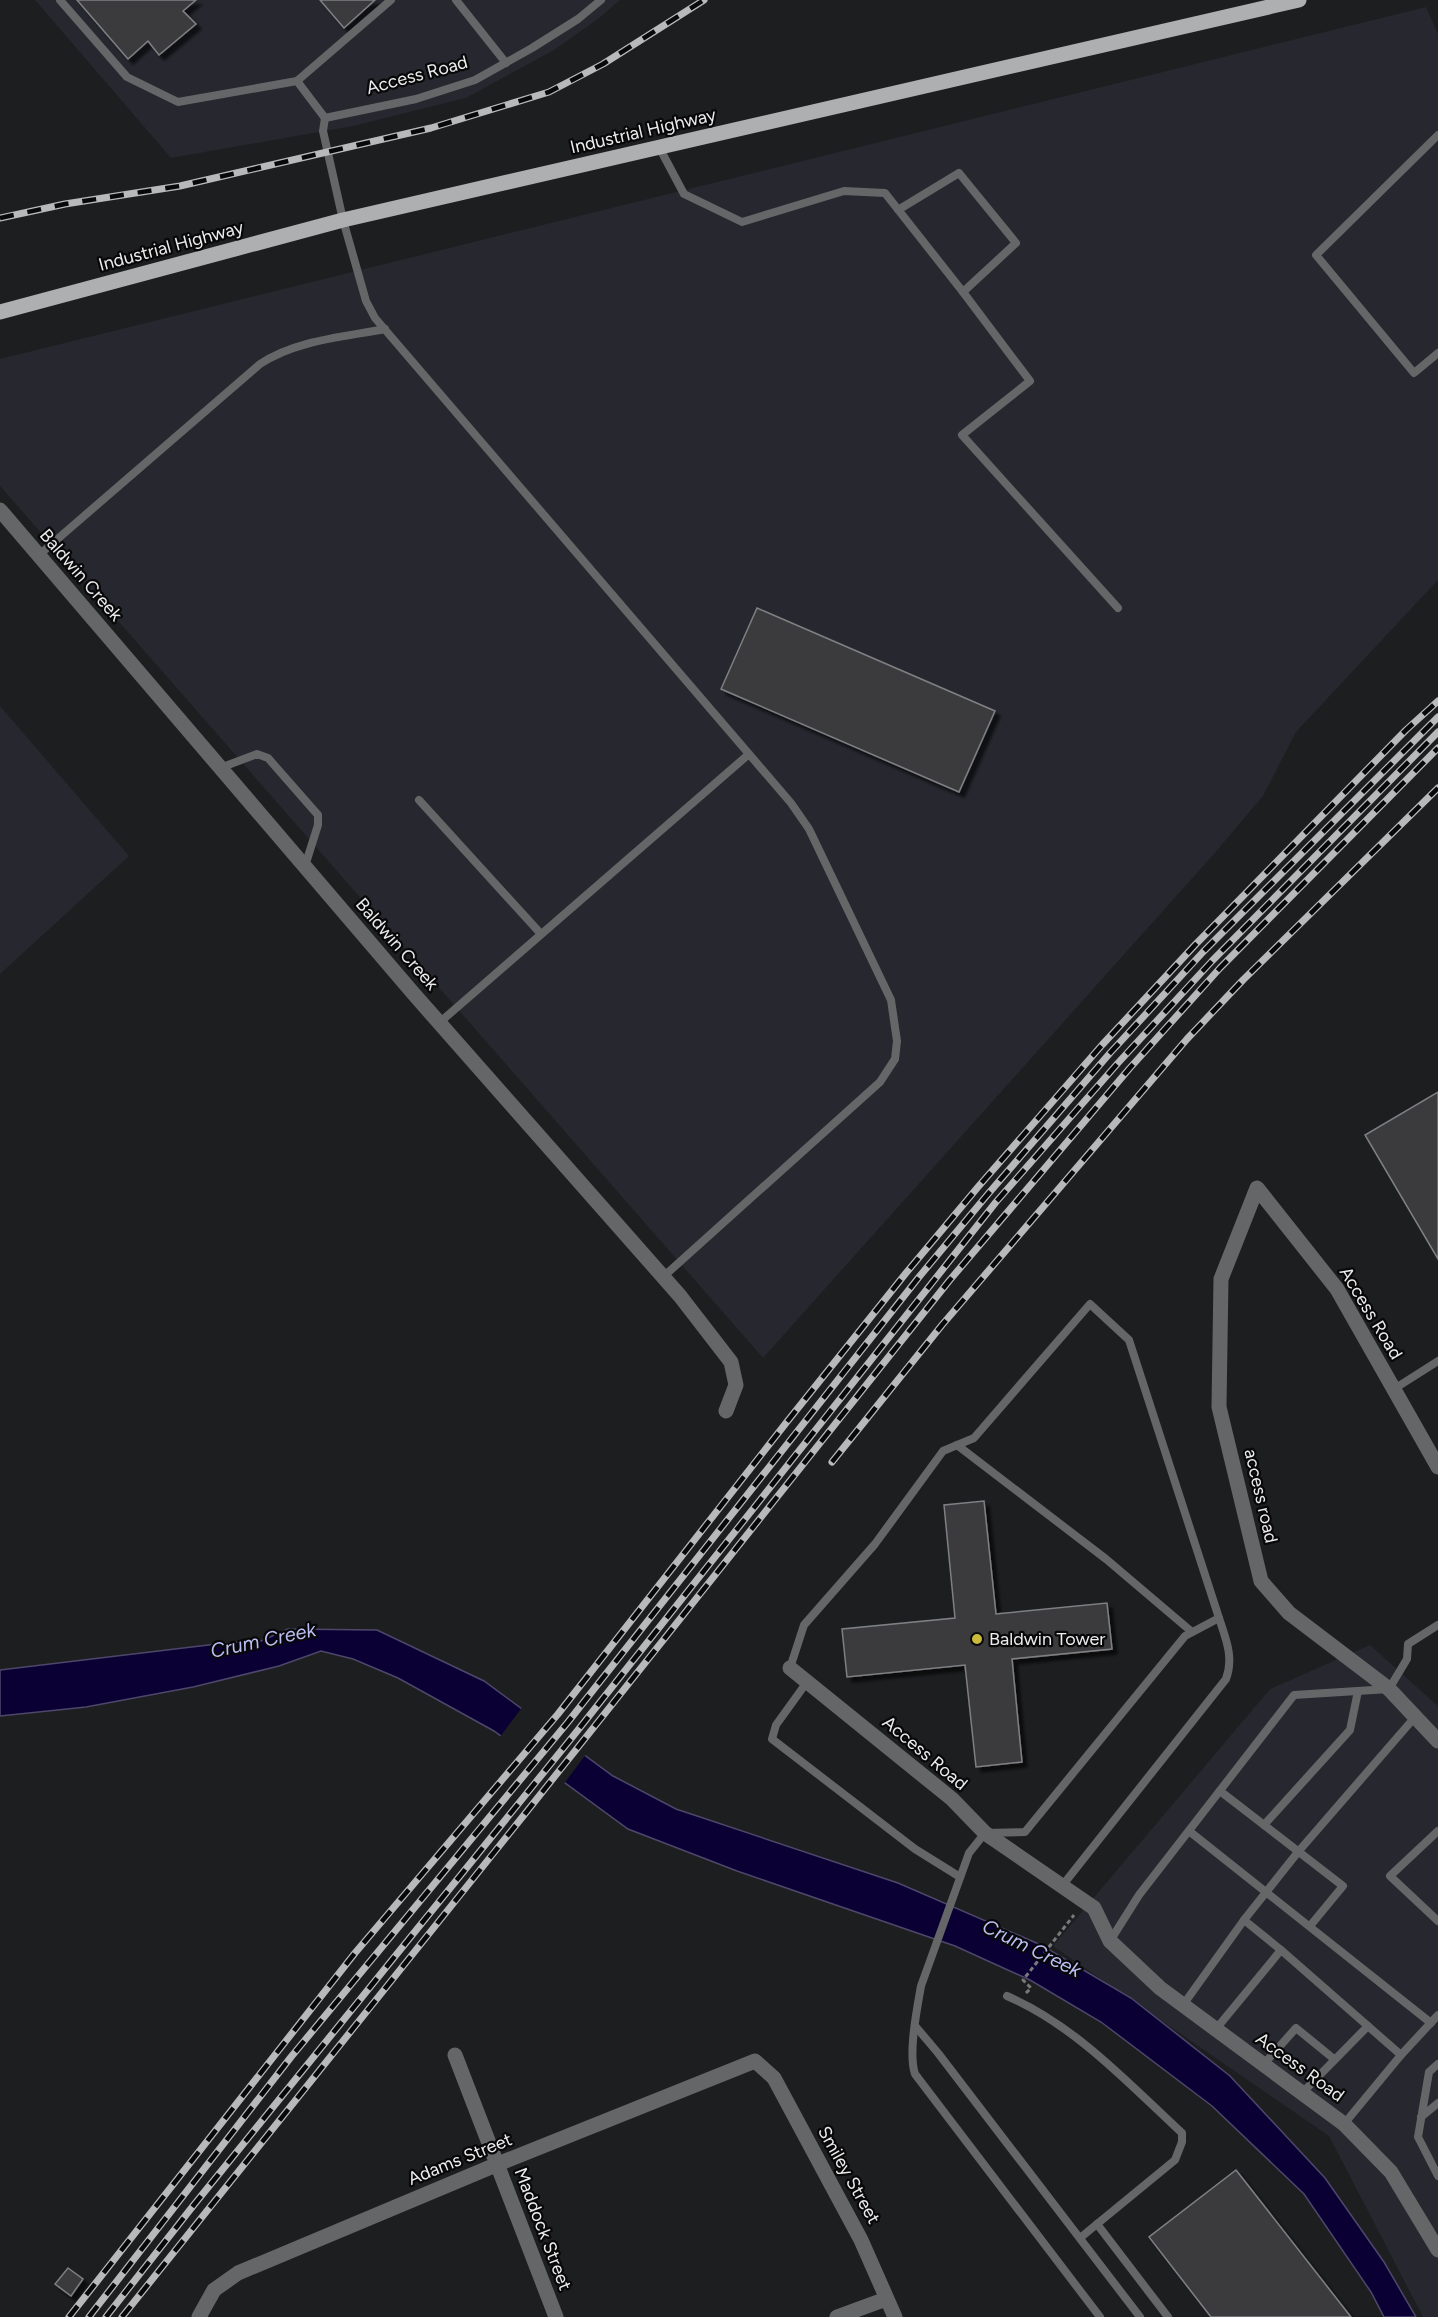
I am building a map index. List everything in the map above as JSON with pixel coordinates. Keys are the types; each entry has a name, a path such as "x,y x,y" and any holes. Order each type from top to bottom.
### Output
{"main road":[{"name":"Industrial Highway","path":"0,312 343,220 1299,0"}],"street":[{"name":"Baldwin Creek","path":"0,510 439,1023 663,1277 731,1362 736,1385 726,1411"},
{"name":"Access Road","path":"1257,1188 1337,1289 1438,1467"},
{"name":"access road","path":"1257,1188 1221,1279 1219,1407 1261,1581 1289,1613 1389,1689 1438,1741"},
{"name":"Access Road","path":"790,1668 952,1799 986,1833 1094,1908 1110,1941 1160,1988 1344,2124 1391,2172 1438,2250"},
{"name":"Maddock Street","path":"455,2055 556,2317"},
{"name":"Adams Street","path":"200,2317 214,2290 238,2273 498,2164 754,2061"},
{"name":"Smiley Street","path":"754,2061 774,2078 861,2240 895,2317"},
{"path":"837,2317 886,2299"}],"lane":[{"path":"60,0 127,77 178,102 297,81 391,0"},
{"path":"456,0 506,63"},
{"name":"Access Road","path":"325,118 416,99 475,80 578,19 601,0"},
{"path":"297,81 325,118 323,131 343,220 366,301 375,318 791,803 809,829 891,1000 897,1041 895,1059 880,1082 663,1277"},
{"path":"1438,135 1316,255 1414,373 1438,353"},
{"path":"659,147 684,194 742,222 844,191 885,193 1030,381 962,435 1118,608"},
{"path":"898,210 959,173 1016,243 963,292"},
{"path":"39,555 274,354 328,339 385,330"},
{"path":"220,768 257,754 268,758 318,815 318,825 305,866"},
{"path":"439,1023 749,754"},
{"path":"419,800 541,934"},
{"path":"790,1668 804,1625 875,1544 943,1451 974,1438 1090,1304 1129,1340 1219,1618 1229,1651 1230,1668 1226,1679 1062,1886"},
{"path":"1394,1389 1438,1361"},
{"path":"957,1445 1106,1559 1192,1632"},
{"path":"1101,2317 915,2074 912,2064 921,1986 956,1894 969,1852 986,1833 1025,1832 1185,1636 1219,1618"},
{"path":"1110,1941 1139,1896 1294,1695 1389,1689 1407,1659 1408,1644 1438,1625"},
{"path":"807,1682 776,1725 772,1739 915,1849 960,1876"},
{"path":"1264,1826 1350,1730 1358,1691"},
{"path":"1183,2005 1244,1920 1298,1852 1415,1717"},
{"path":"1220,1791 1343,1886 1310,1926"},
{"path":"1189,1831 1431,2023"},
{"path":"1438,1831 1390,1876 1438,1921"},
{"path":"1244,1920 1401,2055"},
{"path":"1216,2029 1281,1950"},
{"path":"1007,1996 1052,2020 1098,2055 1182,2133 1182,2142 1175,2160 1080,2238"},
{"path":"1344,2124 1401,2055 1438,2015"},
{"path":"1303,2092 1368,2026"},
{"path":"916,2027 1140,2317"},
{"path":"1264,2064 1296,2028 1334,2059"},
{"path":"1438,2064 1429,2072 1418,2137 1438,2176"},
{"path":"1421,2117 1438,2103"},
{"path":"1097,2224 1168,2317"}],"path":[{"path":"1026,1984 1023,1980 1085,1902"}],"shaded area":[{"path":"35,0 620,0 598,19 554,50 466,98 353,126 171,158"},
{"path":"1426,7 1438,34 1438,580 1296,732 1263,796 1213,855 763,1358 0,486 0,359"},
{"path":"0,706 129,856 0,974"},
{"path":"1370,1645 1438,1706 1438,2317 1423,2317 1329,2136 1053,1946 1270,1689"}],"water":[{"name":"Crum Creek","path":"288,1629 377,1630 484,1681 613,1776 676,1809 898,1883 1041,1945 1131,1998 1230,2076 1325,2178 1384,2262 1416,2317 1384,2317 1371,2292 1304,2194 1212,2106 1101,2022 1030,1980 955,1946 737,1871 628,1829 494,1731 398,1678 353,1659 321,1651 279,1666 193,1687 86,1707 0,1716 0,1670 225,1643 261,1641"}],"pier":[{"path":"524,1705 587,1753 563,1785 499,1738"}],"building":[{"path":"77,0 196,0 183,11 196,24 159,55 148,41 128,59"},
{"path":"320,0 375,0 344,28"},
{"path":"757,608 995,711 959,792 721,689"},
{"path":"1438,1092 1438,1259 1365,1135"},
{"name":"Baldwin Tower","path":"984,1501 996,1614 1107,1603 1112,1649 1012,1659 1022,1762 976,1767 965,1665 847,1677 842,1629 955,1618 944,1505"},
{"path":"1236,2170 1351,2317 1211,2317 1149,2237"},
{"path":"68,2268 83,2279 71,2296 55,2284"}],"railway":[{"path":"0,218 65,204 180,186 431,128 549,92 603,64 704,0"},
{"path":"69,2317 355,1953 558,1714 786,1423 978,1187 1102,1045 1195,945 1406,730 1438,701"},
{"path":"89,2317 291,2057 568,1722 919,1277 988,1194 1110,1053 1203,952 1438,717"},
{"path":"106,2317 578,1730 996,1202 1118,1063 1212,961 1438,732"},
{"path":"122,2317 949,1281 1129,1069 1220,968 1438,748"},
{"path":"832,1462 942,1325 1187,1039 1243,980 1438,788"}],"place":[{"name":"Baldwin Tower","path":"977,1639"}]}
